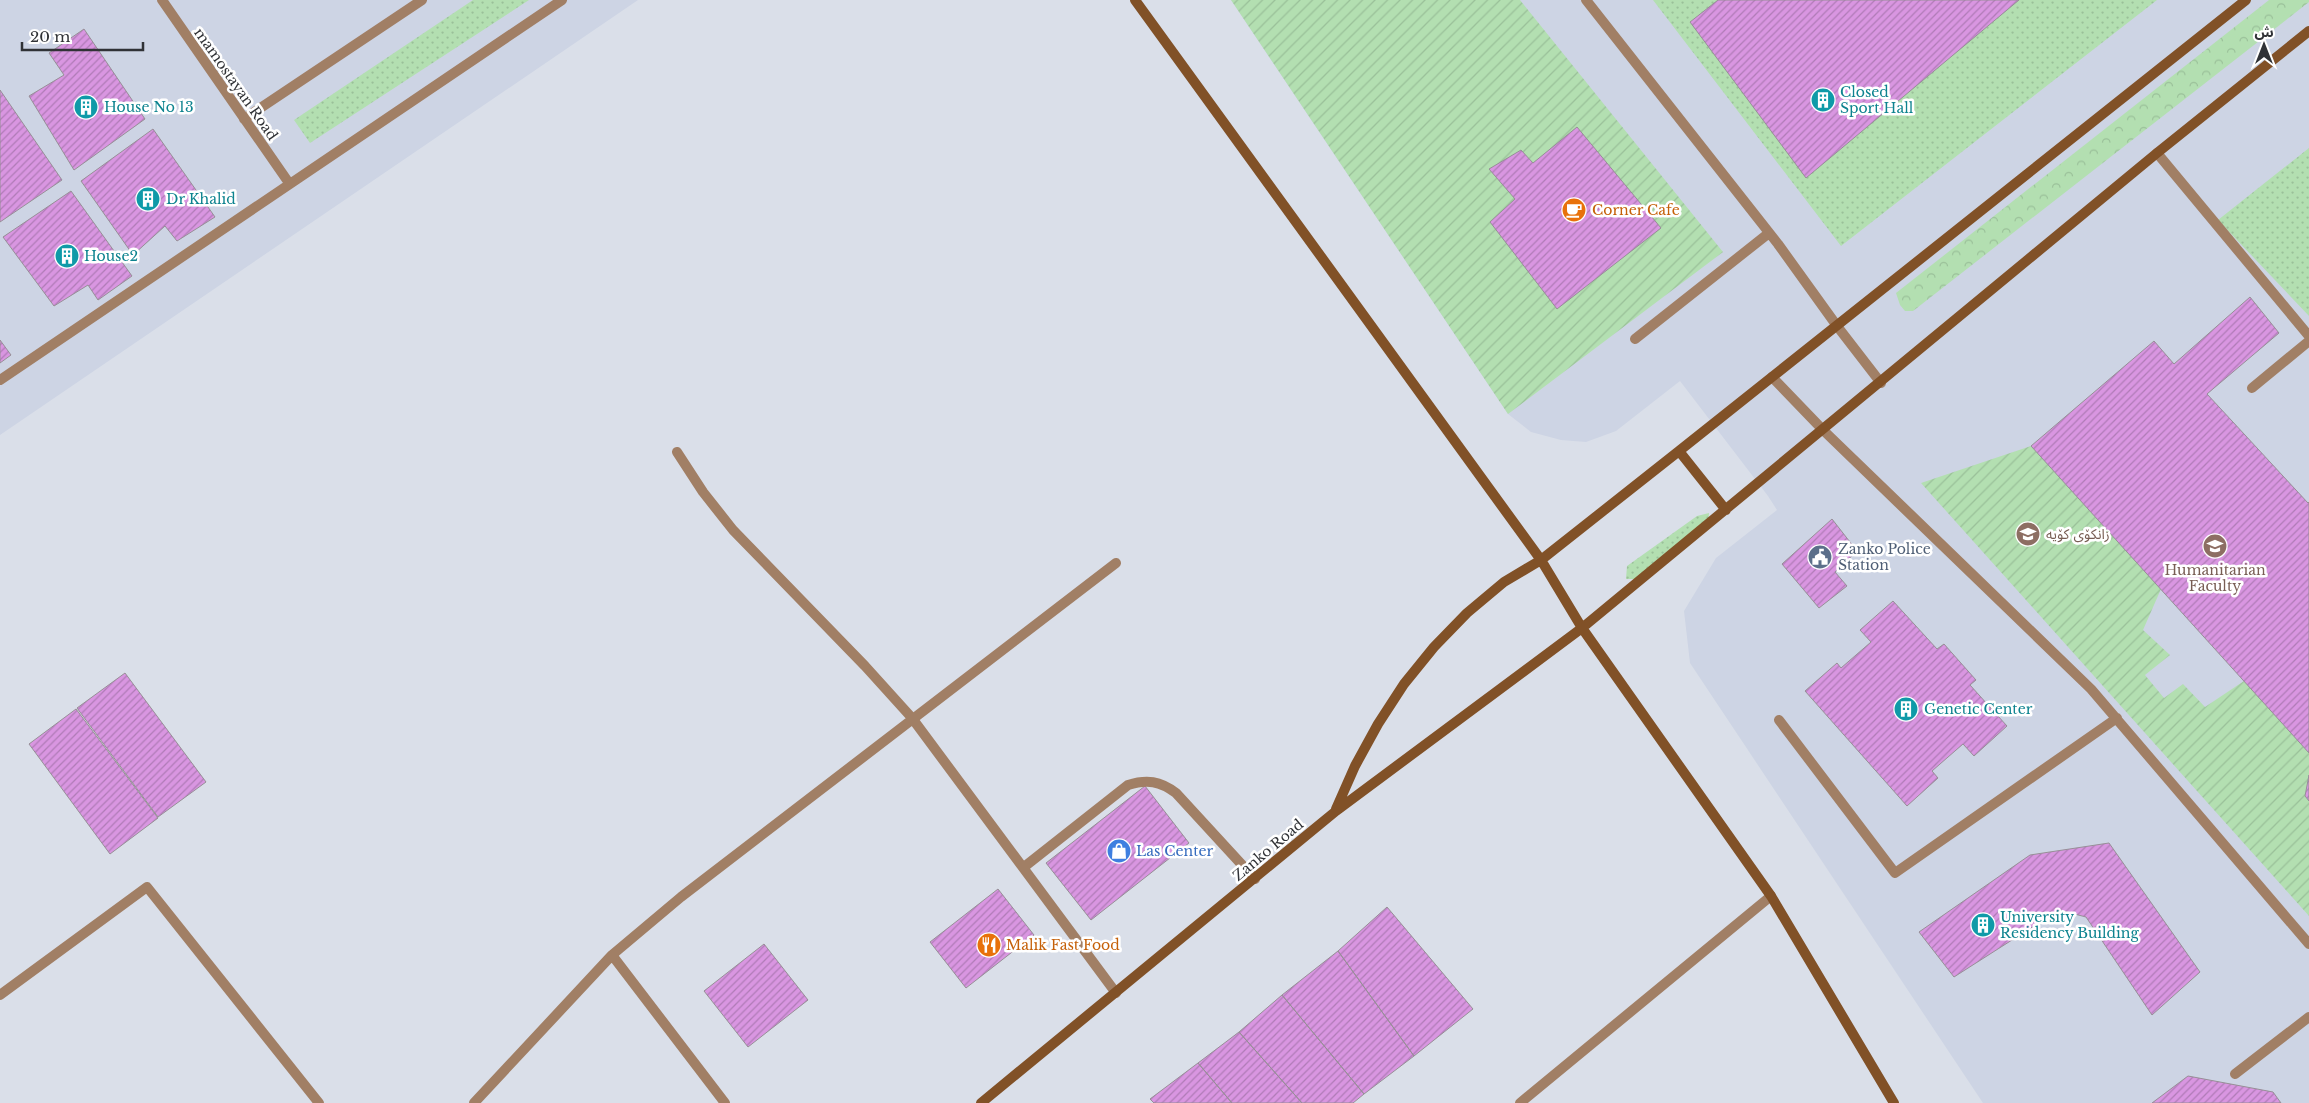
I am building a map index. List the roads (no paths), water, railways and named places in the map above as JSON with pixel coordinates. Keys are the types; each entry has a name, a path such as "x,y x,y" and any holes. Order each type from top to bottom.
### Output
{"street":[{"name":"mamostayan Road","path":"162,0 289,183"},
{"path":"244,119 422,0"},
{"path":"0,380 562,0"},
{"path":"1135,0 1541,560 1582,628 1771,896 1894,1103"},
{"path":"1586,0 1770,233 1881,383"},
{"path":"1336,811 1354,766 1404,684 1434,647 1467,613 1504,582 1541,560 2246,0"},
{"name":"Zanko Road","path":"981,1103 1336,811 1582,628 1881,383 2156,153 2309,31"},
{"path":"2156,153 2309,336"},
{"path":"1635,339 1770,233"},
{"path":"2252,388 2309,341"},
{"path":"1772,377 1823,430 2091,689 2309,944"},
{"path":"1679,451 1726,510"},
{"path":"677,452 703,492 733,530 858,659 912,718 1116,993"},
{"path":"474,1103 612,955 681,897 1116,563"},
{"path":"1779,720 1895,873 2117,718"},
{"path":"1024,867 1128,785 1140,781 1153,781 1166,785 1176,793 1255,879"},
{"path":"0,994 147,888 320,1103"},
{"path":"1520,1103 1771,896"},
{"path":"612,955 725,1103"},
{"path":"2235,1074 2309,1017"}],"place":[{"name":"Closed Sport Hall","path":"1823,100"},
{"name":"House No 13","path":"86,107"},
{"name":"Dr Khalid","path":"148,199"},
{"name":"Corner Cafe","path":"1574,210"},
{"name":"House2","path":"67,256"},
{"name":"زانکۆی کۆیە","path":"2028,534"},
{"name":"Humanitarian Faculty","path":"2215,546"},
{"name":"Zanko Police Station","path":"1820,557"},
{"name":"Genetic Center","path":"1906,709"},
{"name":"Las Center","path":"1119,851"},
{"name":"University Residency Building","path":"1983,925"},
{"name":"Malik Fast Food","path":"989,945"}]}
